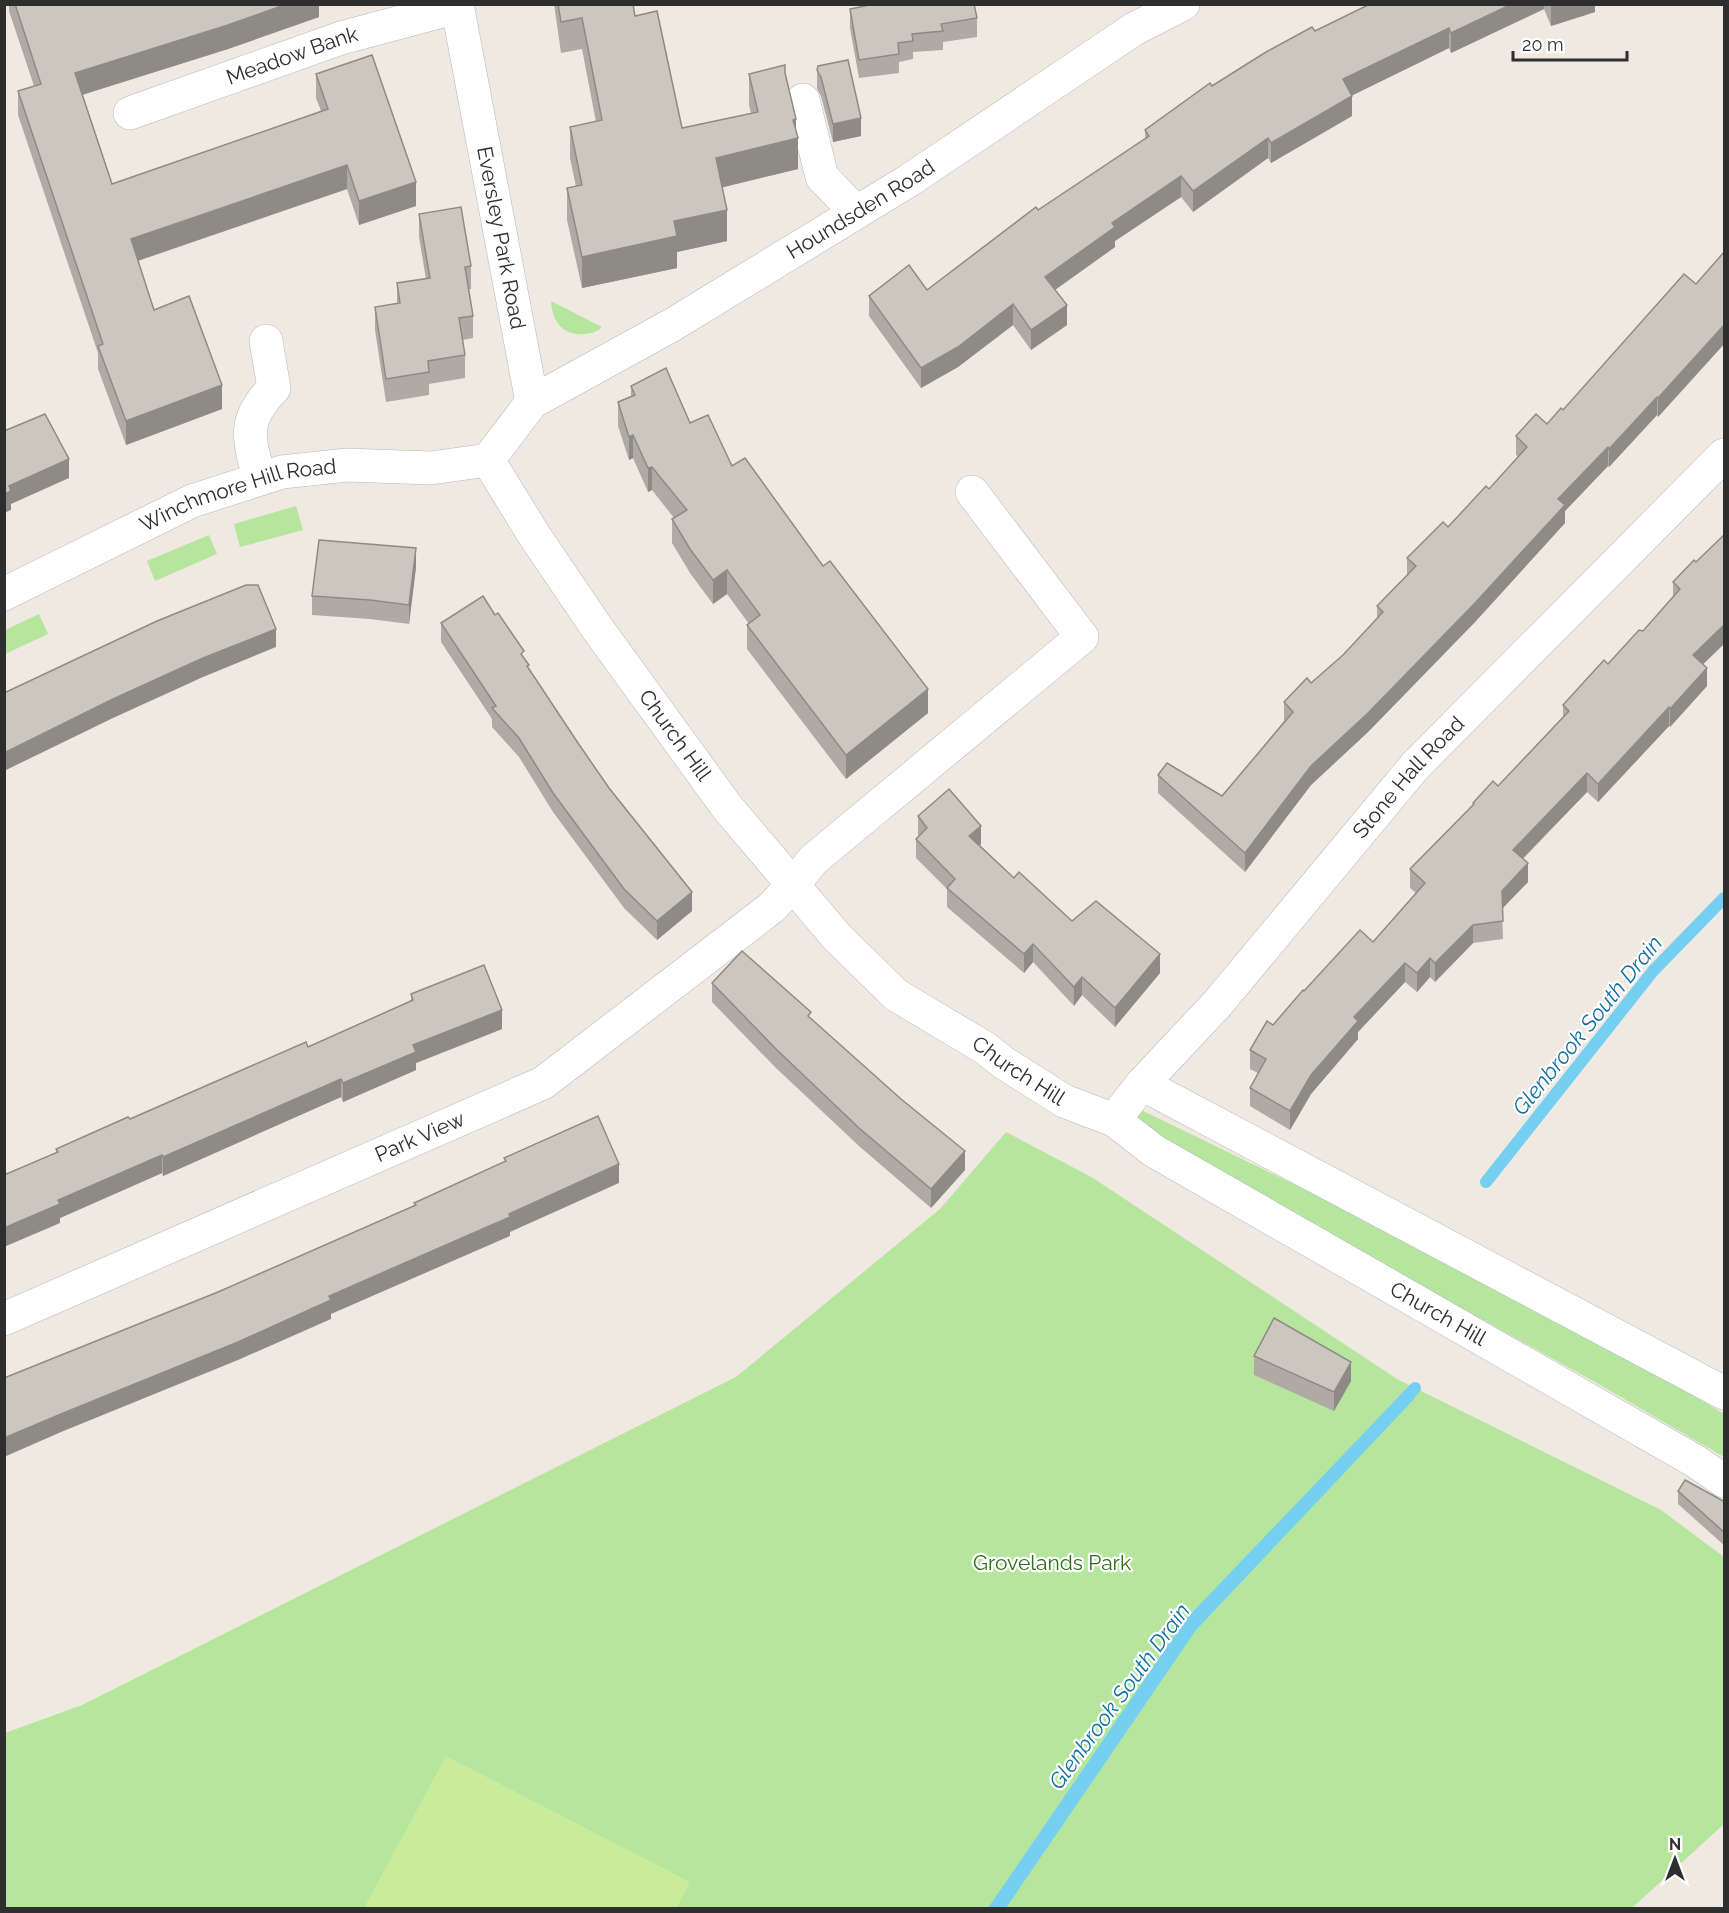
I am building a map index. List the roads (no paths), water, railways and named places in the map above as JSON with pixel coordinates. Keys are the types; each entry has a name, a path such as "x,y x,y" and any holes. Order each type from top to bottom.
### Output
{"street":[{"name":"Houndsden Road","path":"532,402 672,325 908,181 1131,17 1183,4"},
{"name":"Meadow Bank","path":"130,113 341,38 457,6"},
{"name":"Eversley Park Road","path":"457,6 532,402"},
{"path":"803,100 822,177 856,212"},
{"path":"260,479 252,453 250,422 260,402 274,388 266,341"},
{"path":"488,460 532,402"},
{"name":"Stone Hall Road","path":"1114,1120 1142,1084 1218,1004 1415,766 1725,455"},
{"name":"Winchmore Hill Road","path":"4,594 192,501 260,479 297,470 347,465 431,468 488,460"},
{"name":"Church Hill","path":"488,460 534,535 597,628 727,807 836,936 896,995 985,1048 1004,1064 1065,1101 1114,1120 1154,1151 1695,1461 1725,1481"},
{"name":"Park View","path":"4,1319 543,1083 771,908 813,860 1082,637 972,492"},
{"path":"1142,1084 1725,1393"}],"water":[{"path":"1406,1389 1415,1398 1196,1630 1006,1908 988,1908 1186,1619"}],"waterway":[{"name":"Glenbrook South Drain","path":"1486,1182 1653,971 1724,898"},
{"name":"Glenbrook South Drain","path":"1400,1404 1415,1388"}],"park label":[{"name":"Grovelands Park","path":"1052,1563"}]}
